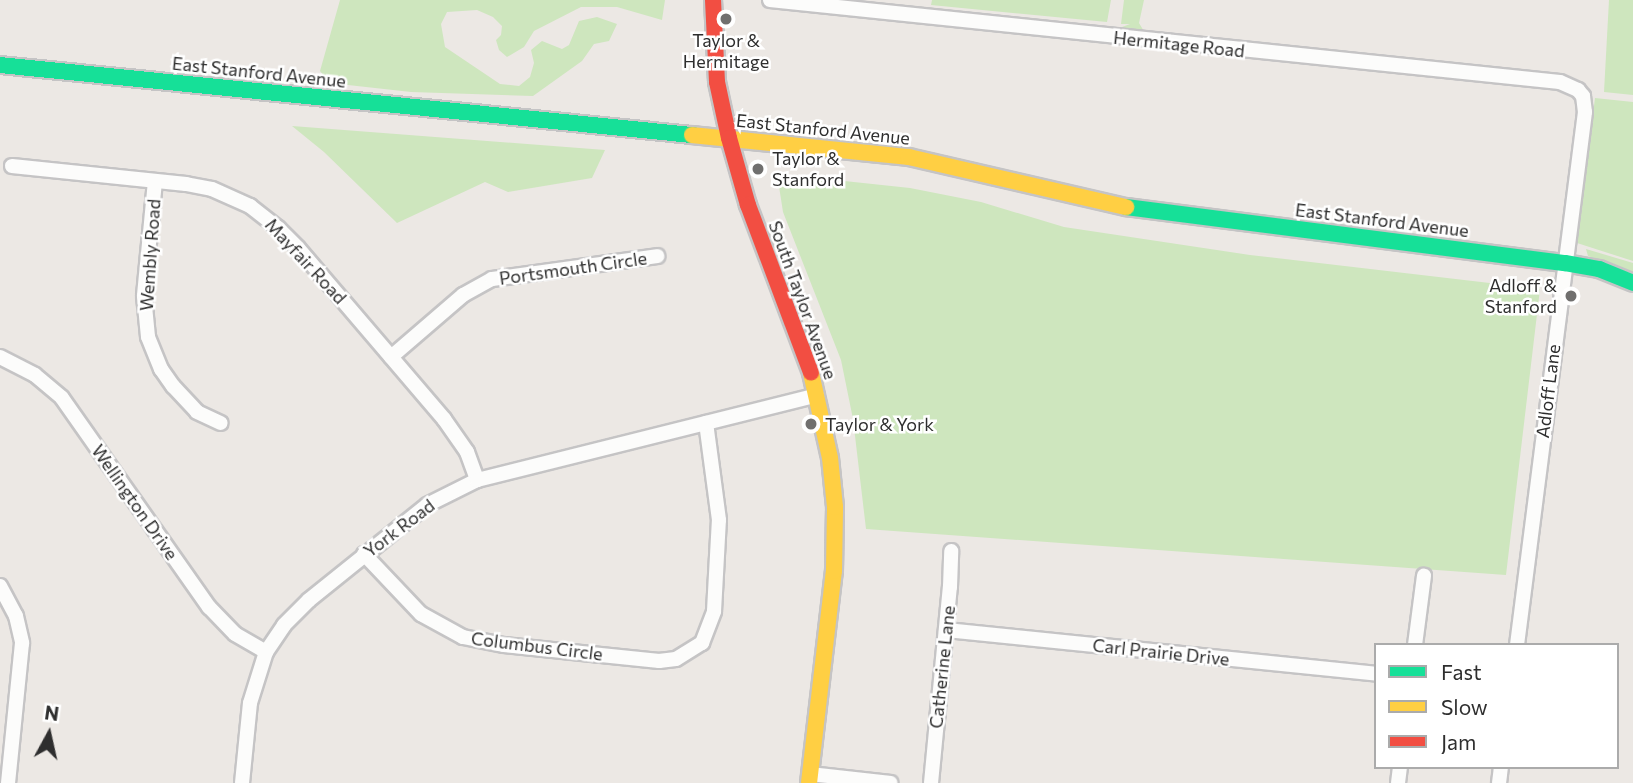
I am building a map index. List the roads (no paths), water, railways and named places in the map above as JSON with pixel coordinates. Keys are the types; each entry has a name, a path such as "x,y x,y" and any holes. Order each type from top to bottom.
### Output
{"main road":[{"name":"South Taylor Avenue","path":"713,0 718,82 729,138 748,205 801,340 817,395 832,475 835,552 810,779"},
{"name":"East Stanford Avenue","path":"0,65 909,157 978,171 1102,204 1564,263 1599,269 1633,283"}],"street":[{"name":"Hermitage Road","path":"770,0 1560,82 1571,85 1583,96"},
{"name":"Adloff Lane","path":"1517,643 1585,112 1583,96"},
{"name":"Mayfair Road","path":"12,166 212,189 237,198 261,213 291,242 458,437 477,480"},
{"name":"Wembly Road","path":"155,181 144,296 148,337 161,369 173,386 197,412 221,423"},
{"name":"Portsmouth Circle","path":"391,357 463,295 492,279 657,257"},
{"name":"Wellington Drive","path":"0,357 35,375 62,398 209,607 235,634 266,652"},
{"name":"York Road","path":"242,783 250,703 266,652 284,625 364,554 427,505 477,480 817,395"},
{"name":"Columbus Circle","path":"364,554 421,614 449,632 491,644 668,661 684,656 702,642 714,611 719,520 706,423"},
{"name":"Catherine Lane","path":"930,783 946,630 951,551"},
{"path":"1415,643 1424,576"},
{"path":"0,586 16,616 22,643 8,783"},
{"name":"Carl Prairie Drive","path":"946,630 1374,674"},
{"path":"810,779 891,783"}],"place":[{"name":"Taylor & Hermitage","path":"726,19"},
{"name":"Taylor & Stanford","path":"758,169"},
{"name":"Adloff & Stanford","path":"1571,296"},
{"name":"Taylor & York","path":"811,424"}]}
